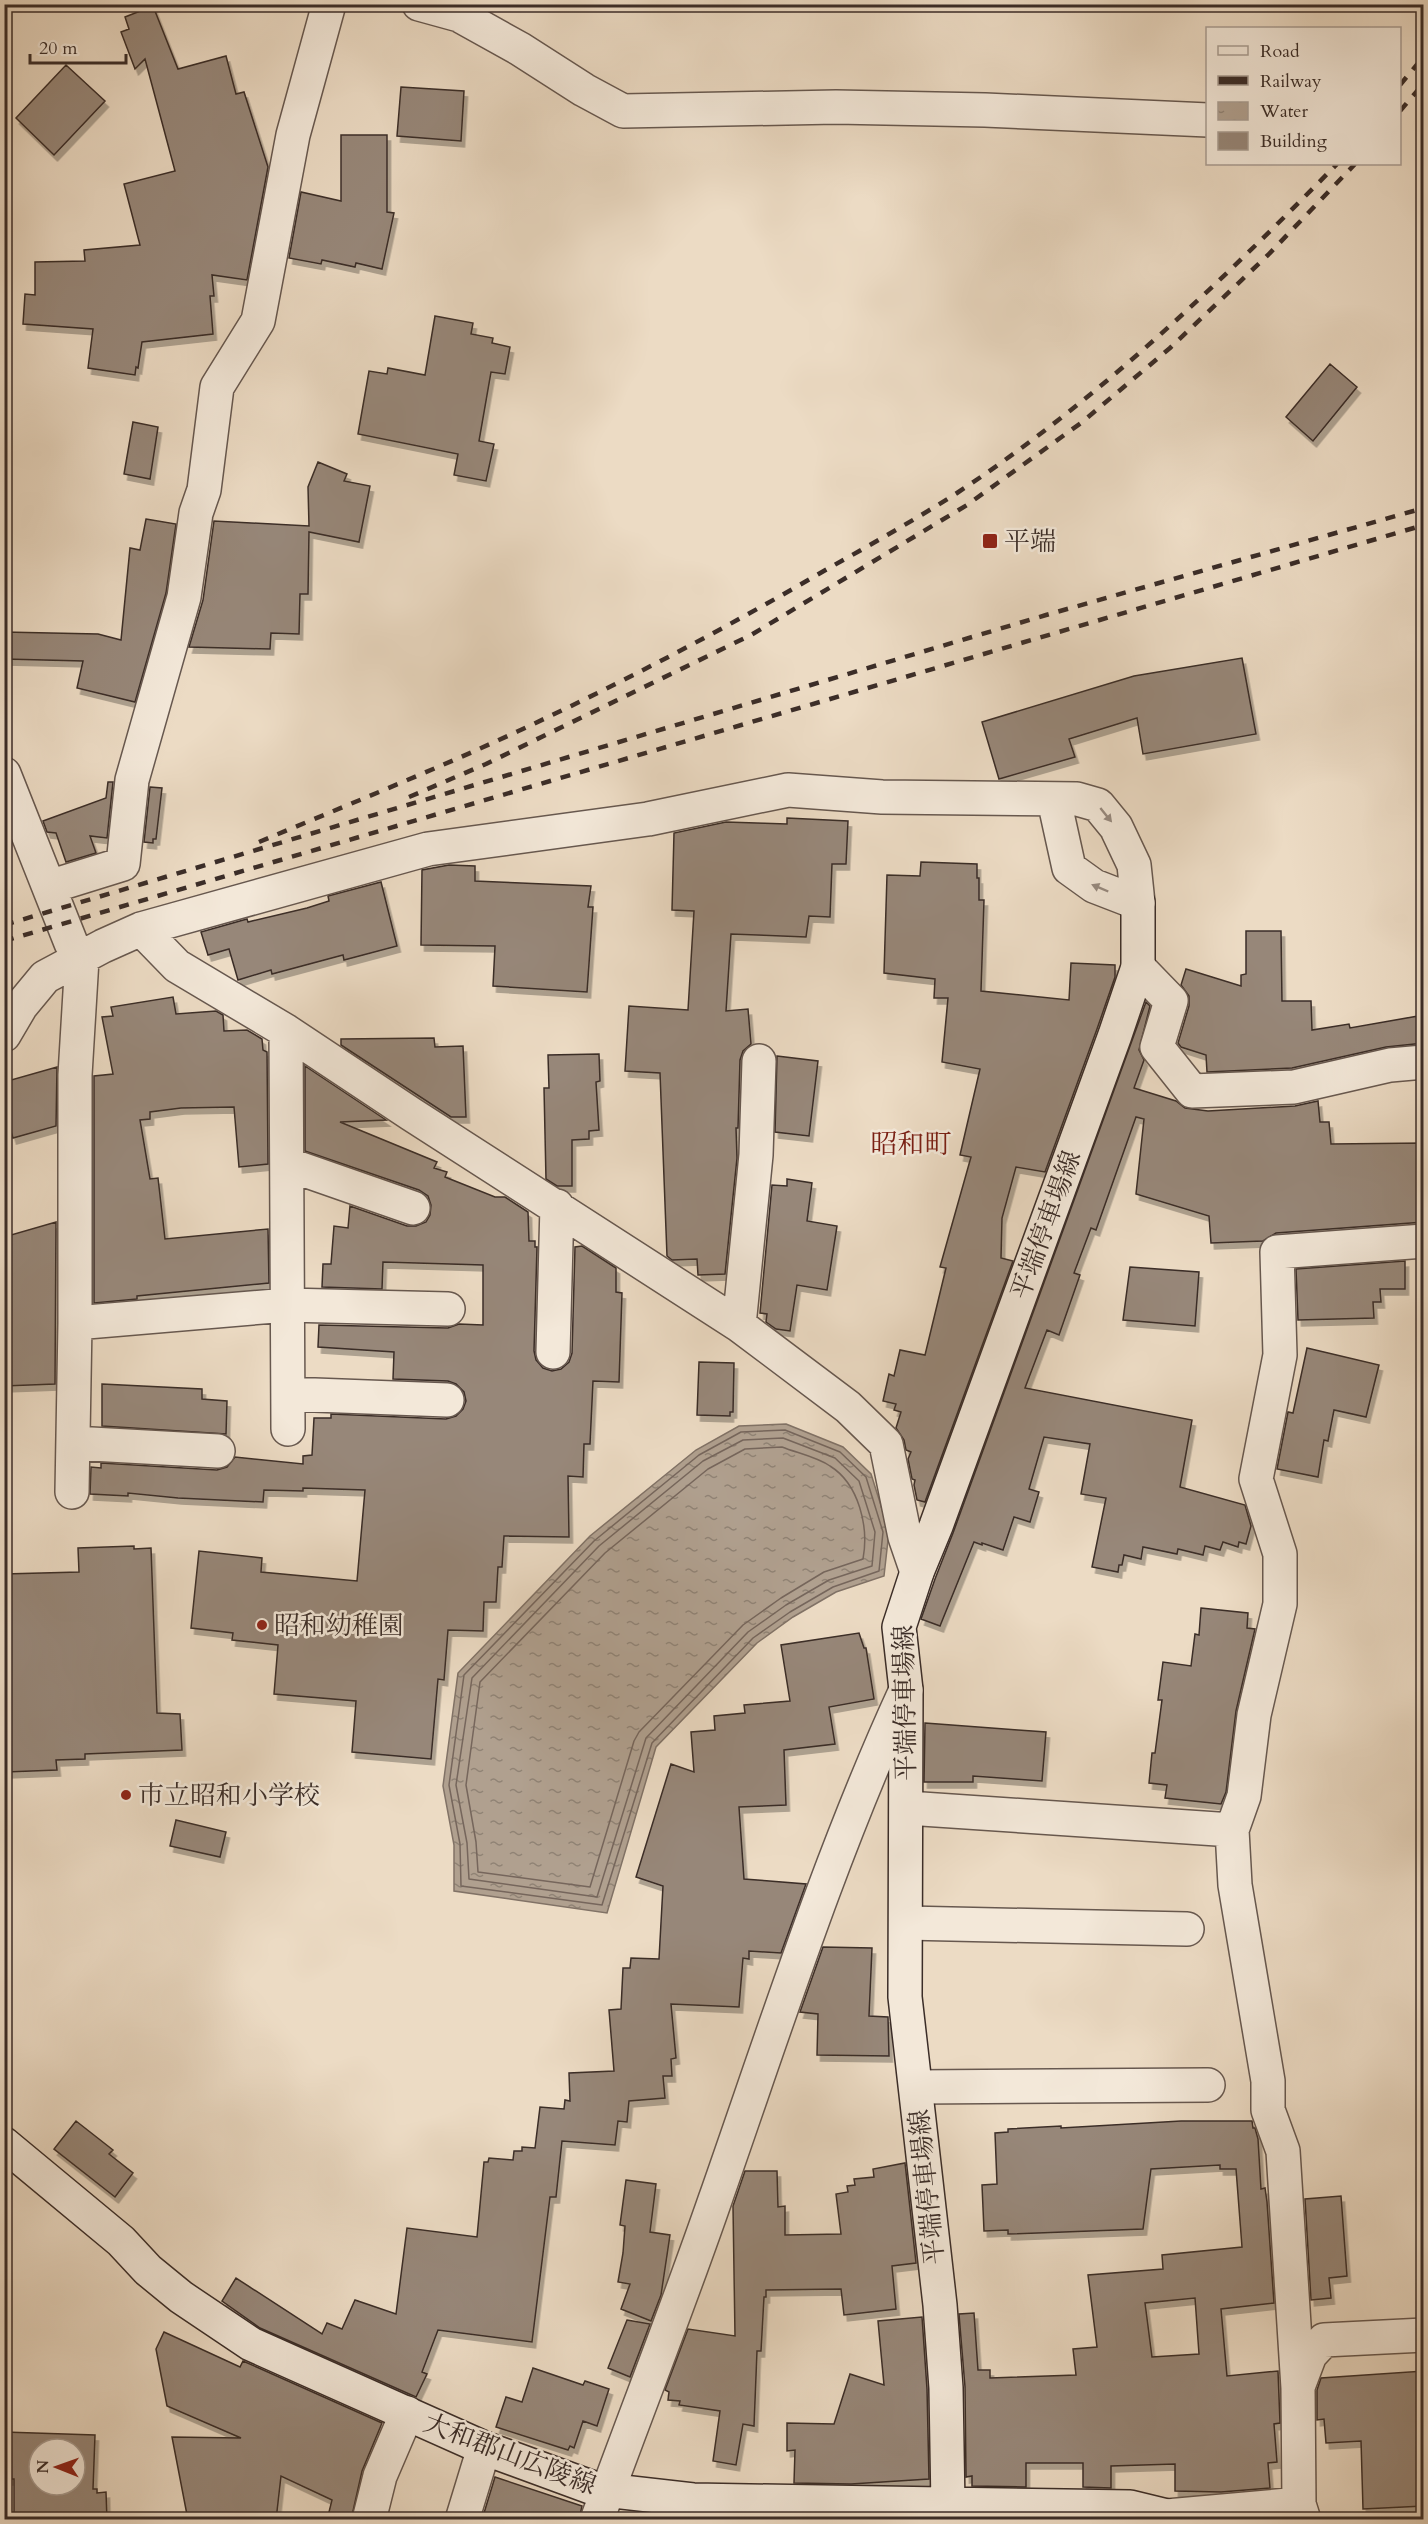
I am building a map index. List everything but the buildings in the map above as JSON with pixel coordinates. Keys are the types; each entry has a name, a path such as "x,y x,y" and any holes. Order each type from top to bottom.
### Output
{"street":[{"path":"49,887 123,864 132,780 184,597 196,513 204,490 217,387 258,321 293,135 329,4"},
{"path":"419,4 459,15 623,111 836,107 985,110 1206,120"},
{"path":"4,774 71,943 82,959 75,1075 72,1492"},
{"name":"平端停車場線","path":"4,1035 13,1005 45,977 141,929 428,849 648,819 788,790 882,797 1077,799 1098,805 1116,827 1134,865 1138,903 1138,967 899,1626 906,1690 905,1997 940,2305 946,2388 948,2506"},
{"path":"1054,800 1069,868 1094,886 1138,903"},
{"path":"141,929 177,966 286,1030 411,1114 739,1325 848,1407 886,1444 905,1537 917,1572"},
{"path":"1138,967 1171,1001 1157,1047 1192,1091 1294,1087 1390,1065 1424,1062"},
{"path":"286,1030 288,1429"},
{"path":"739,1325 756,1155 759,1061"},
{"path":"287,1164 413,1208"},
{"path":"553,1352 556,1206"},
{"path":"1302,2512 1298,2388 1283,2151 1268,2110 1268,2081 1235,1885 1232,1830 1244,1796 1254,1715 1280,1604 1280,1554 1256,1479 1280,1355 1278,1252 1424,1241"},
{"path":"75,1323 287,1305 448,1310"},
{"path":"288,1394 447,1400"},
{"path":"73,1443 218,1451"},
{"path":"602,2506 715,2202 828,1880 880,1745 906,1690"},
{"path":"907,1808 1232,1830"},
{"path":"906,1923 1187,1929"},
{"path":"917,2087 1208,2085"},
{"name":"大和郡山広陵線","path":"4,2144 121,2241 148,2270 181,2297 251,2344 484,2448 602,2506 693,2500 948,2506 1130,2507 1169,2518 1302,2512"},
{"path":"1298,2388 1310,2355 1324,2340 1424,2335"},
{"path":"369,2520 380,2476 407,2414"},
{"path":"462,2520 484,2448"}],"water":[{"path":"786,1424 843,1447 871,1474 889,1531 884,1576 836,1592 793,1617 757,1643 656,1747 607,1913 454,1891 454,1845 443,1786 458,1673 590,1536 696,1450 739,1426"}],"railway":[{"path":"1401,84 1424,56"},
{"path":"1401,110 1424,83"},
{"path":"259,842 479,749 613,685 744,617 957,493 1059,419 1156,339 1248,253 1336,165"},
{"path":"409,797 486,764 751,635 967,505 1081,423 1170,348 1268,255 1354,165"},
{"path":"4,925 1046,615 1424,508"},
{"path":"4,941 1424,525"}],"place":[{"name":"平端","path":"990,541"},
{"name":"昭和幼稚園","path":"262,1625"},
{"name":"市立昭和小学校","path":"126,1795"}],"district":[{"name":"昭和町","path":"911,1144"}]}
